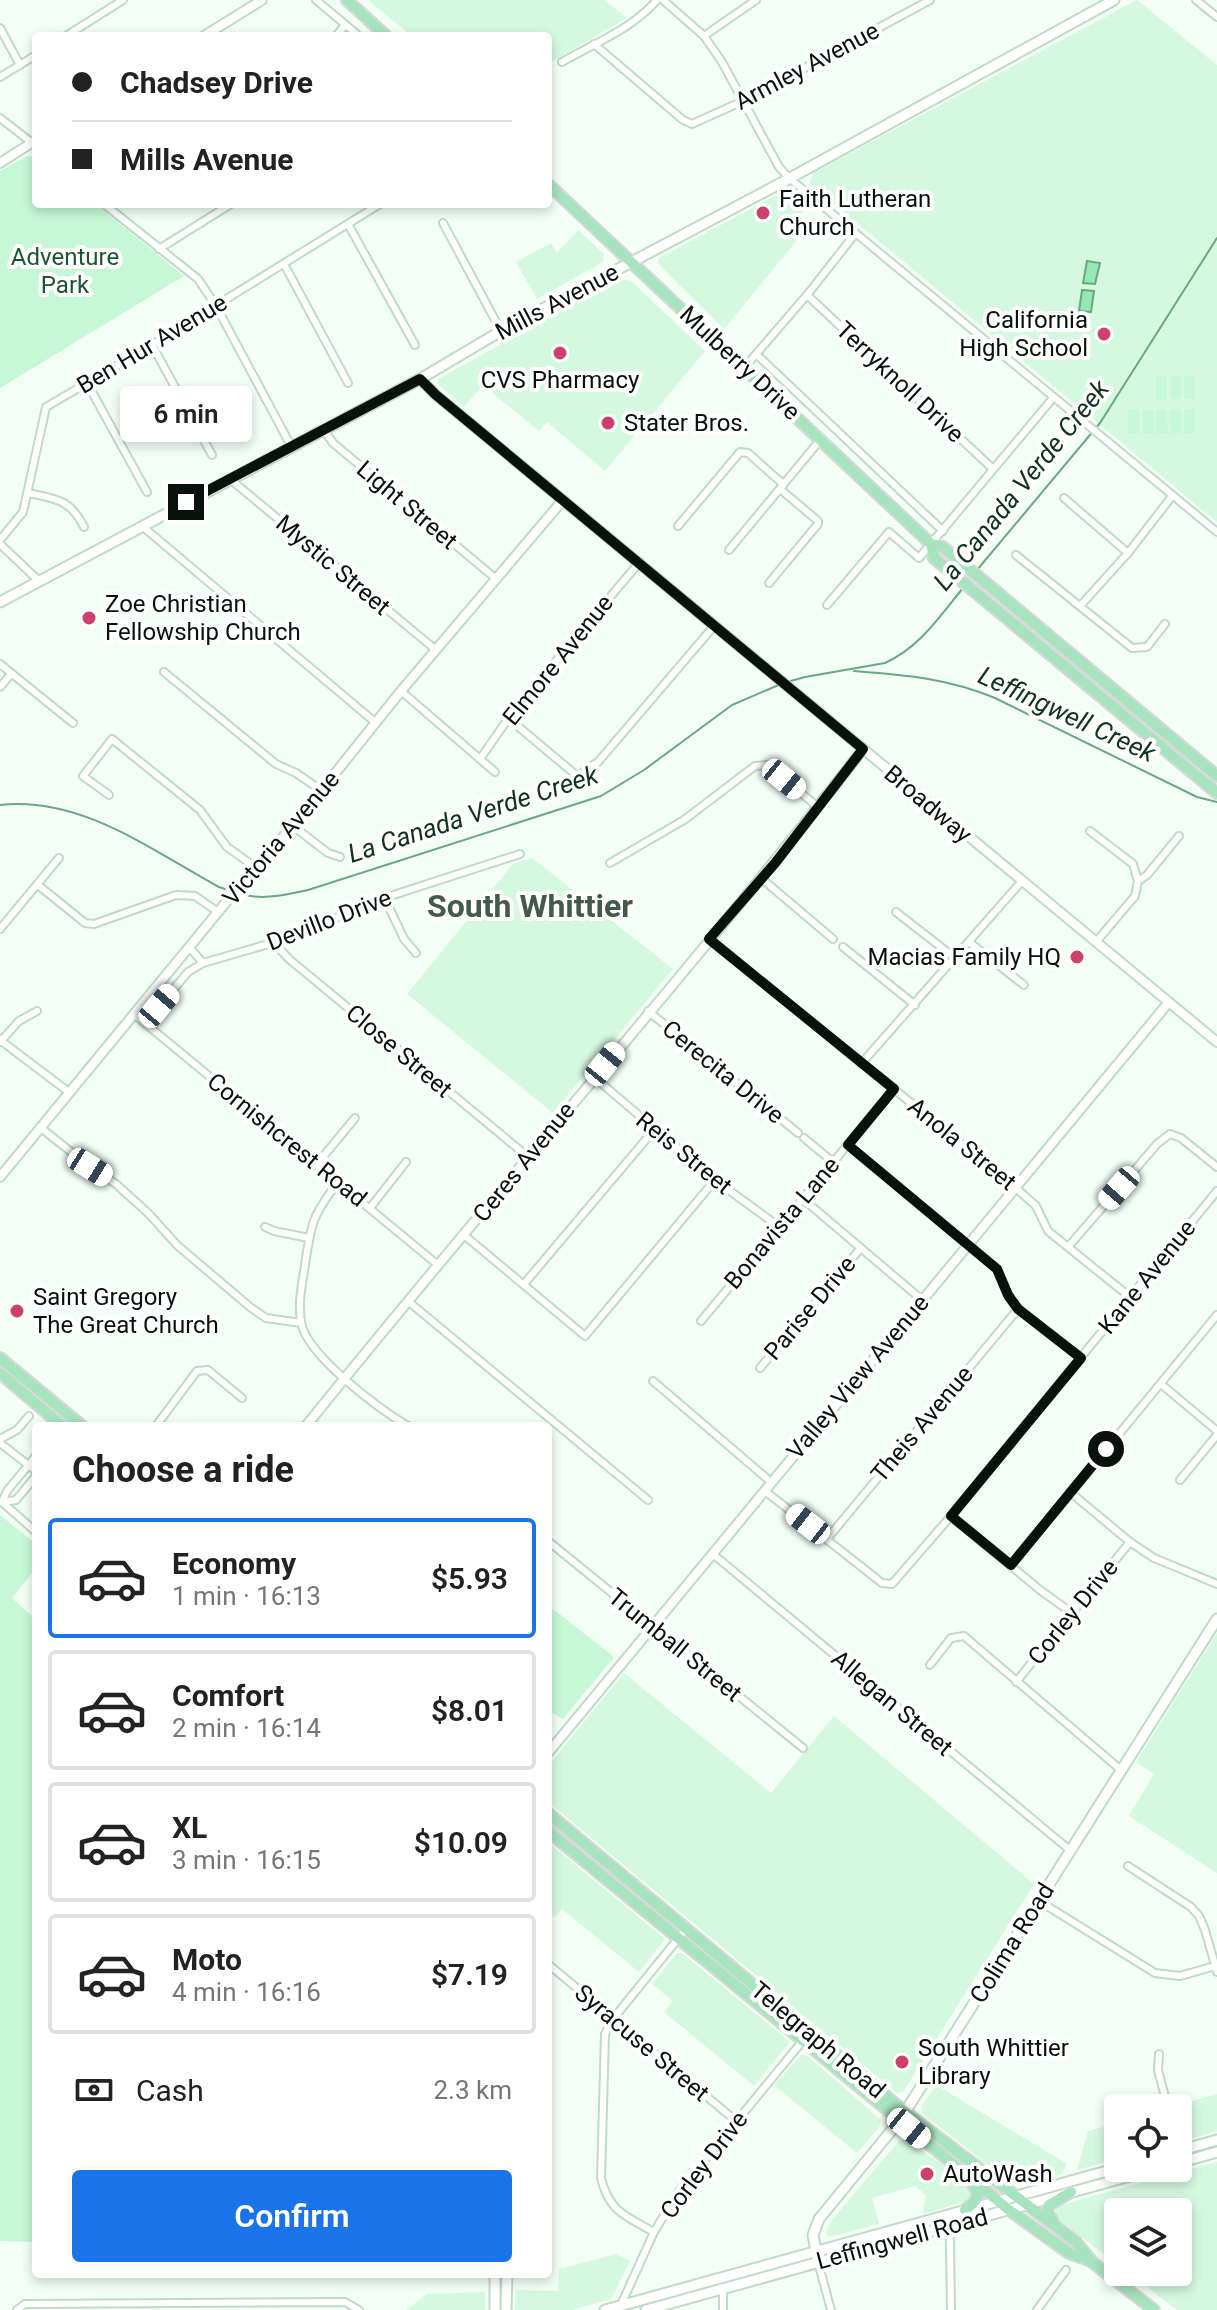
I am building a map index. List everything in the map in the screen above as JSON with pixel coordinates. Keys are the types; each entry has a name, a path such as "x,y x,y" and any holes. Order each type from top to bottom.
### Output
{"main road":[{"path":"347,0 382,32"},
{"name":"Mills Avenue","path":"0,602 420,379 501,331 1114,0"},
{"name":"Mulberry Drive","path":"552,188 931,544 943,547 1217,776"},
{"name":"Mulberry Drive","path":"931,544 934,558 1217,793"},
{"path":"1110,705 1126,712 1150,731 1157,734 1163,731"},
{"path":"0,1358 62,1422"},
{"path":"0,1373 62,1422"},
{"name":"Colima Road","path":"817,2257 813,2235 819,2219 903,2116 1217,1619"},
{"name":"Telegraph Road","path":"552,1817 682,1934"},
{"name":"Telegraph Road","path":"552,1834 682,1934 806,2036 1009,2210 1069,2253 1092,2262"},
{"name":"Telegraph Road","path":"903,2116 1028,2204 1068,2236 1092,2262 1154,2310"},
{"path":"1192,2146 1217,2140"},
{"path":"1192,2159 1217,2152"},
{"path":"961,2171 978,2192 975,2202 965,2210"},
{"name":"Leffingwell Road","path":"646,2310 723,2289 965,2210 1104,2172"},
{"name":"Leffingwell Road","path":"605,2310 723,2277 947,2227 1108,2182"},
{"path":"1068,2236 1048,2217 1047,2209 1052,2202 1071,2192"},
{"path":"495,2278 495,2310"},
{"path":"506,2310 507,2278"}],"street":[{"path":"72,32 123,0"},
{"path":"210,32 262,0"},
{"path":"316,0 354,32"},
{"path":"562,62 632,24 645,15 657,0"},
{"path":"663,0 704,36 722,62 779,167 789,178 1217,532"},
{"path":"704,36 756,0"},
{"name":"Armley Avenue","path":"594,44 683,120 692,124 743,101 930,0"},
{"path":"1196,0 1217,17"},
{"path":"339,32 345,25"},
{"path":"0,28 20,65"},
{"path":"0,77 32,58"},
{"path":"0,118 32,141"},
{"path":"0,163 32,145"},
{"path":"109,208 198,279 216,306 291,446"},
{"path":"159,249 225,208"},
{"name":"Ben Hur Avenue","path":"0,542 23,512 46,407 374,208"},
{"path":"443,223 501,331"},
{"path":"348,224 415,345"},
{"path":"745,367 855,234"},
{"path":"284,264 348,383"},
{"name":"Terryknoll Drive","path":"807,295 993,469"},
{"path":"152,345 212,455"},
{"name":"Mulberry Drive","path":"756,354 943,531"},
{"name":"Broadway","path":"420,379 789,690 1217,1042"},
{"path":"87,383 147,492"},
{"path":"827,605 889,532 919,558 1053,398"},
{"name":"Light Street","path":"323,429 333,443 495,578"},
{"path":"729,550 821,439"},
{"path":"678,526 740,452 748,453 818,521 769,583"},
{"name":"Mystic Street","path":"230,479 436,650"},
{"path":"28,493 62,500 77,512 84,527"},
{"path":"1081,605 1128,553 1173,495"},
{"path":"1064,498 1128,553"},
{"name":"Victoria Avenue","path":"0,1177 255,867 293,826 401,691 563,500"},
{"path":"142,526 376,723"},
{"path":"0,542 39,581"},
{"path":"1016,555 1132,648 1147,647 1165,624"},
{"name":"Elmore Avenue","path":"480,759 508,718 638,564"},
{"path":"585,770 598,762 714,626"},
{"path":"0,664 73,723"},
{"path":"164,672 276,764 321,790"},
{"path":"0,687 11,674"},
{"path":"401,691 495,772"},
{"path":"508,718 576,775"},
{"path":"109,795 83,776 112,739 200,810 227,847 255,867"},
{"name":"Ceres Avenue","path":"309,1422 527,1156 761,878 863,749"},
{"path":"610,863 684,820 755,766 767,765 818,807"},
{"path":"293,826 328,853 340,857"},
{"path":"1090,831 1133,864 1138,881 1135,896 1096,942"},
{"path":"1138,881 1147,875 1179,836"},
{"name":"Devillo Drive","path":"203,963 317,930 353,908 520,854"},
{"path":"0,929 59,858"},
{"path":"761,878 833,939"},
{"path":"861,1064 1022,881"},
{"path":"38,885 85,923 94,924 176,895 195,896 218,912"},
{"path":"384,897 404,939 416,953"},
{"path":"896,912 955,958"},
{"name":"Anola Street","path":"709,939 1017,1189 1036,1206 1048,1231 1130,1297"},
{"path":"969,942 1024,985"},
{"name":"Close Street","path":"274,943 289,959 527,1156"},
{"path":"843,947 915,1005"},
{"path":"145,1023 188,972 203,963 190,948"},
{"name":"Valley View Avenue","path":"552,1748 1169,1002"},
{"path":"37,1011 19,1021 1,1041 70,1094"},
{"name":"Cerecita Drive","path":"648,1011 833,1162"},
{"name":"Cornishcrest Road","path":"135,1015 438,1265"},
{"name":"Reis Street","path":"594,1077 715,1180 778,1226"},
{"name":"Bonavista Lane","path":"701,1321 894,1089"},
{"path":"317,1164 355,1118"},
{"path":"41,1128 116,1184 177,1245 250,1307 266,1318 301,1323"},
{"path":"524,1284 654,1130"},
{"path":"1068,1247 1158,1143 1170,1134 1181,1138 1217,1167"},
{"path":"848,1145 997,1269 1018,1309 1081,1358"},
{"path":"370,1208 406,1162"},
{"path":"464,1235 585,1336 715,1180"},
{"path":"338,1182 313,1218 301,1292 301,1323 311,1345 387,1414 401,1422"},
{"name":"Kane Avenue","path":"827,1539 882,1583 892,1584 1217,1191"},
{"path":"803,1199 921,1299"},
{"path":"265,1227 309,1238"},
{"name":"Parise Drive","path":"760,1368 860,1249"},
{"path":"409,1302 648,1500"},
{"name":"Theis Avenue","path":"827,1539 1018,1309"},
{"path":"1011,1565 1217,1315"},
{"path":"159,1422 197,1371 208,1370 242,1398"},
{"path":"653,1381 771,1482"},
{"path":"1161,1384 1217,1433 1180,1480"},
{"path":"29,1416 17,1430 0,1441 32,1469"},
{"path":"2,1502 32,1460"},
{"path":"2,1502 16,1500 32,1478"},
{"path":"765,1491 827,1539"},
{"path":"1070,1492 1154,1558 1217,1584"},
{"path":"2,1502 32,1528"},
{"path":"951,1516 1072,1613"},
{"name":"Corley Drive","path":"1016,1682 1130,1542"},
{"name":"Trumball Street","path":"552,1544 803,1748"},
{"name":"Allegan Street","path":"714,1555 1071,1851"},
{"path":"930,1665 951,1638 964,1636 1121,1770"},
{"path":"1039,1901 1155,1973 1180,1976 1216,1969 1199,1916 1191,1907 1128,1866"},
{"path":"654,2232 615,2210 605,2195 601,2178 605,2034 613,2019 682,1934"},
{"name":"Syracuse Street","path":"552,1967 736,2121"},
{"name":"Corley Drive","path":"619,2308 654,2232 677,2194 806,2036"},
{"path":"1159,2054 1158,2070 1164,2094"},
{"path":"947,2227 951,2310"},
{"name":"Colima Road","path":"817,2257 831,2310"},
{"path":"1037,2310 1066,2270"},
{"path":"723,2277 723,2310"},
{"path":"17,2310 25,2304 132,2307 345,2302 359,2310"}],"shaded area":[{"path":"368,0 604,0 627,18 552,62 552,32 407,32"},
{"name":"California High School","path":"1137,0 1217,65 1217,522 810,184 813,173"},
{"path":"789,191 808,205 792,226 802,234 724,329 658,264 659,258"},
{"path":"578,230 604,254 603,262 537,299 516,262 551,243 557,253"},
{"path":"1087,261 1100,263 1095,284 1083,283"},
{"path":"619,279 631,281 705,351 605,471 547,422 539,431 483,385 464,407 438,384 438,379"},
{"path":"1082,290 1094,291 1091,312 1079,311"},
{"path":"532,858 673,969 553,1113 407,994 513,864"},
{"path":"1217,1633 1217,1873 1129,1816 1154,1774 1136,1762"},
{"path":"624,1673 771,1793 834,1716 1034,1884 903,2092 897,2093 552,1805 552,1761"},
{"path":"552,1845 665,1939 639,1972 562,1909 552,1917"},
{"path":"677,1953 682,1953 788,2040 754,2086 664,2012 673,2001 652,1984"},
{"path":"801,2055 806,2055 881,2120 880,2126 857,2153 774,2085"},
{"path":"936,2085 1067,2164 1062,2174 1021,2185 1012,2184 922,2113 922,2106"},
{"path":"1217,2094 1217,2131 1192,2139 1192,2101"},
{"path":"1104,2127 1104,2163 1077,2170 1088,2131"},
{"path":"906,2139 975,2188 971,2200 923,2214 926,2195 915,2186 872,2198 879,2224 829,2237 826,2232 831,2221 900,2140"},
{"path":"1217,2162 1217,2310 1177,2310 1146,2286 1192,2286 1192,2198 1104,2198 1104,2254 1054,2216 1057,2206 1144,2182 1192,2182 1192,2169"},
{"path":"616,2254 630,2261 611,2299 572,2310 515,2310 516,2290 558,2291 559,2269"},
{"path":"485,2292 485,2310 406,2310 427,2294"}],"green space":[{"name":"Adventure Park","path":"27,156 32,157 32,208 101,208 184,276 0,388 0,171"},
{"path":"1156,376 1167,376 1167,400 1156,400"},
{"path":"1170,376 1181,376 1181,399 1170,399"},
{"path":"1184,376 1195,376 1195,399 1184,399"},
{"path":"1139,409 1139,433 1128,433 1128,410"},
{"path":"1169,409 1181,409 1181,433 1170,433"},
{"path":"1195,409 1195,433 1184,433 1184,410"},
{"path":"1142,410 1153,410 1154,433 1142,433"},
{"path":"1156,410 1167,410 1168,433 1156,433"},
{"path":"0,1515 32,1541 32,1573 12,1598 32,1616 32,2242 0,2241"},
{"path":"552,1608 614,1657 563,1719 552,1713"}],"waterway":[{"name":"La Canada Verde Creek","path":"977,570 1100,423 1217,238"},
{"name":"La Canada Verde Creek","path":"787,682 885,663 919,640 963,588"},
{"name":"Leffingwell Creek","path":"854,671 926,678 977,691 1197,797 1217,802"},
{"name":"La Canada Verde Creek","path":"237,893 264,897 308,890 601,796 644,770 732,705 781,684"},
{"name":"La Canada Verde Creek","path":"0,805 30,804 87,817 141,842 231,891"}],"place":[{"name":"Faith Lutheran Church","path":"763,213"},
{"name":"California High School","path":"1104,334"},
{"name":"CVS Pharmacy","path":"560,353"},
{"name":"Stater Bros.","path":"608,423"},
{"name":"Zoe Christian Fellowship Church","path":"89,618"},
{"name":"Macias Family HQ","path":"1077,957"},
{"name":"Saint Gregory The Great Church","path":"17,1311"},
{"name":"South Whittier Library","path":"902,2062"},
{"name":"AutoWash","path":"927,2174"}],"district":[{"name":"South Whittier","path":"530,906"}],"route":[{"path":"186,502 420,379 863,749 776,862 709,939 894,1089 848,1145 997,1269 1018,1309 1081,1358 951,1516 1011,1565 1106,1449"}]}
